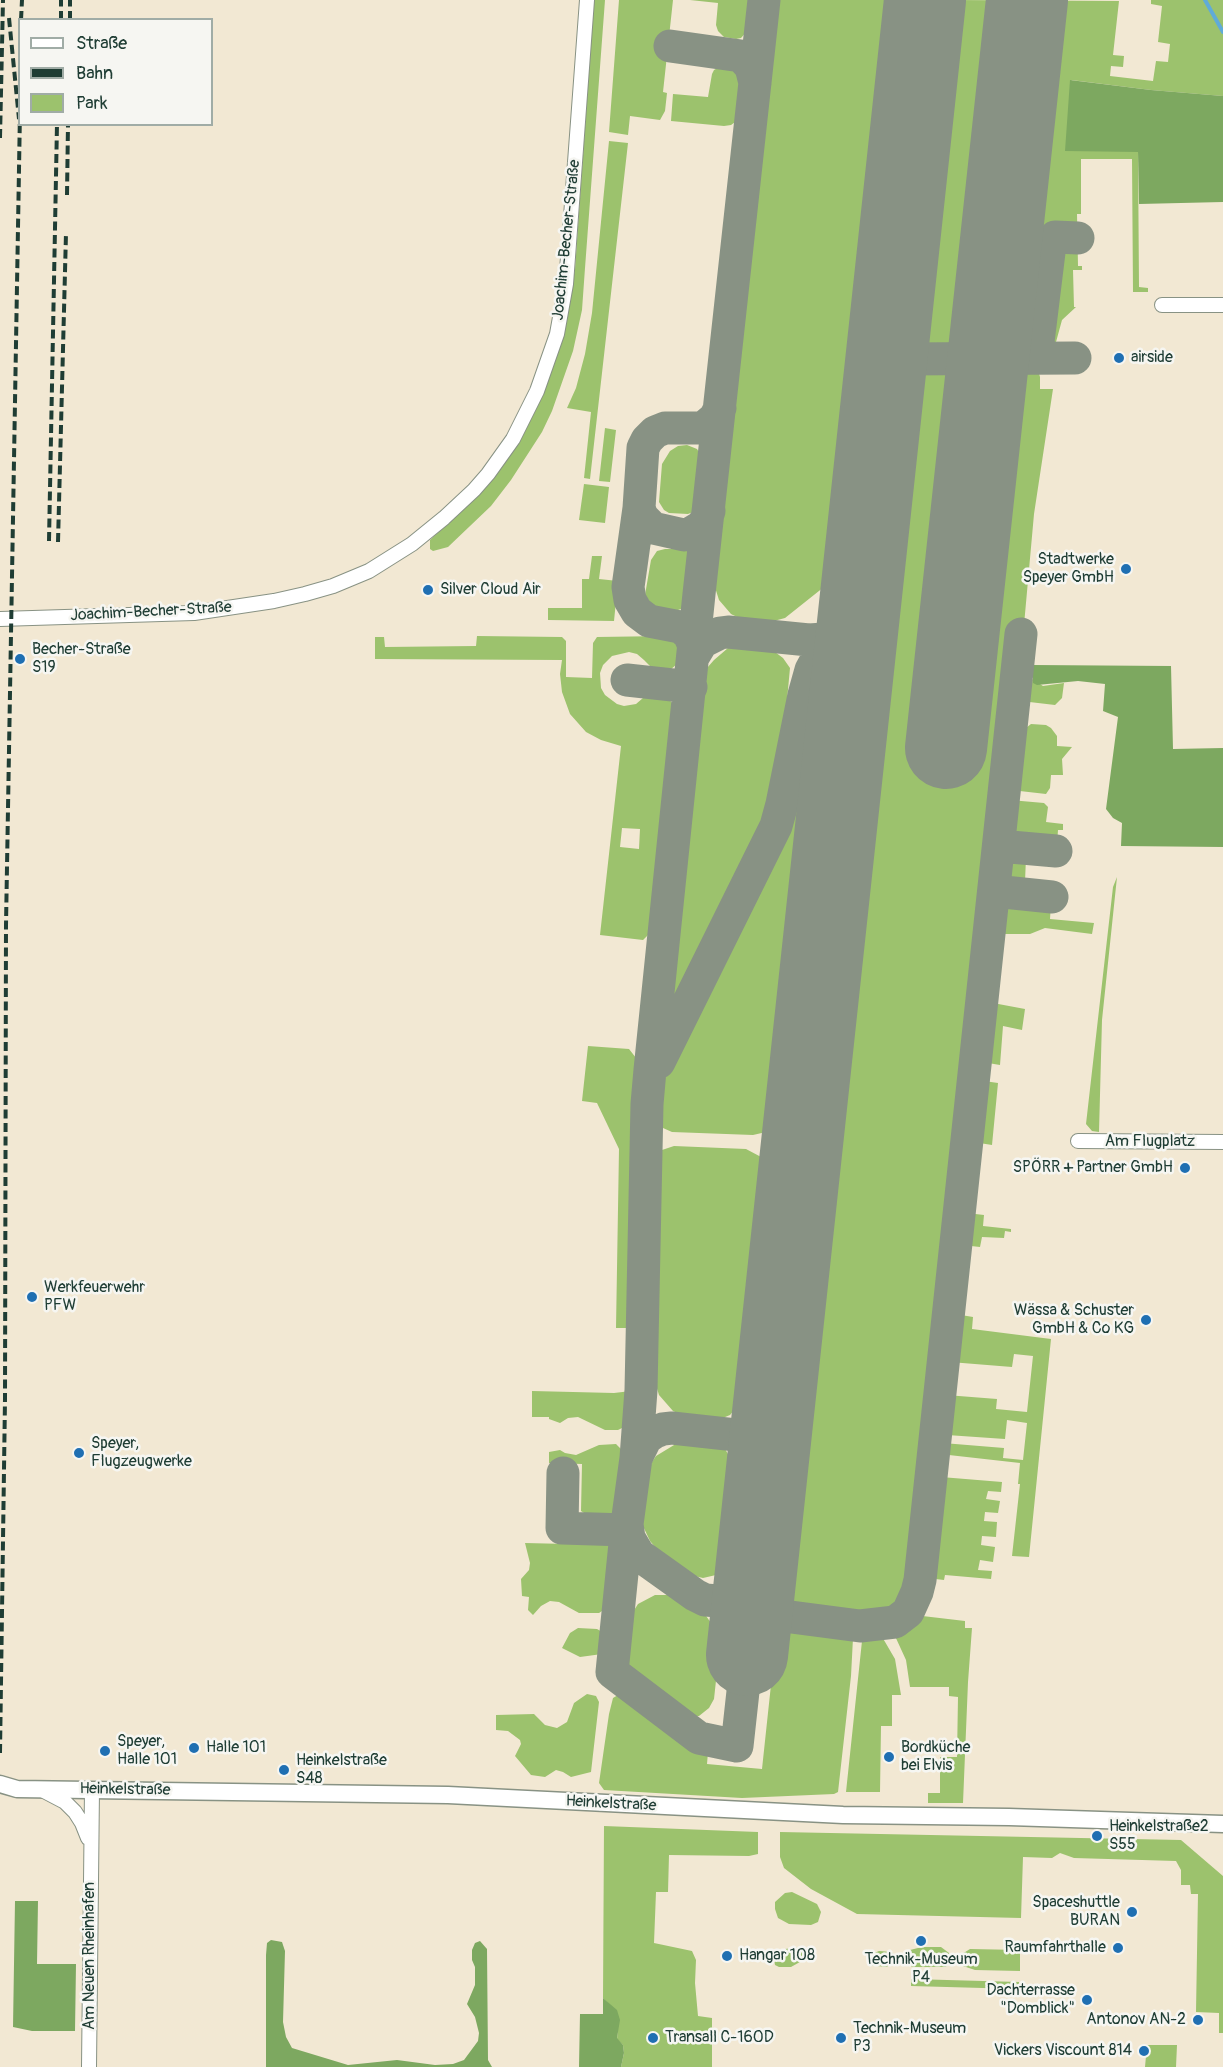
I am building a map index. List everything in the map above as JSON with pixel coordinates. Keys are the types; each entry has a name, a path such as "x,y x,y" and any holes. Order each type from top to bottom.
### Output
{"street":[{"name":"Joachim-Becher-Straße","path":"0,619 194,613 305,594 333,586 369,571 412,543 444,518 474,489 488,474 513,439 537,391 557,334 566,284 587,0"},
{"path":"1162,305 1223,305"},
{"name":"Am Flugplatz","path":"1078,1141 1223,1142"},
{"name":"Heinkelstraße","path":"0,1784 17,1789 448,1795 843,1815 1009,1817 1223,1824"},
{"name":"Am Neuen Rheinhafen","path":"39,1789 65,1802 75,1812 91,1846"},
{"name":"Am Neuen Rheinhafen","path":"89,2067 92,1789"}],"green space":[{"path":"594,0 605,0 582,310 573,351 552,411 542,432 511,480 491,506 448,547 433,551 430,549 430,540 458,514 518,441 543,394 563,337 575,269"},
{"path":"619,0 673,0 663,92 667,93 665,111 660,120 630,116 628,135 609,132"},
{"path":"690,0 754,0 749,29 741,38 724,37 716,25 718,3"},
{"path":"775,0 897,0 834,583 829,583 785,618 770,622 741,619 731,614 719,600 712,578"},
{"path":"953,0 1119,1 1113,55 1124,56 1123,67 1111,66 1110,76 1153,81 1156,61 1168,62 1170,44 1158,42 1162,6 1151,4 1151,0 1223,0 1223,96 1071,80 1138,152 1139,287 1148,288 1148,292 1133,292 1132,159 1081,159 1081,214 1077,214 1078,266 1082,266 1082,270 1073,270 1074,307 1076,307 1062,320 1056,342 1042,343 1046,308 1039,307 1034,340 1027,350 925,353 916,343"},
{"path":"721,66 736,68 744,81 743,112 738,120 731,125 724,126 671,121 673,94 708,97 712,74"},
{"path":"1070,80 1223,96 1223,202 1139,204 1138,152 1065,151"},
{"path":"609,141 628,143 590,479 584,478 591,412 567,408 576,388 585,354 592,313"},
{"path":"1030,366 1038,370 1040,389 1053,389 1034,514 1024,625 1015,625 911,1587 902,1606 887,1616 872,1618 792,1609 784,1605 781,1594 913,375 915,370 923,367"},
{"path":"605,428 616,430 610,482 599,481"},
{"path":"687,445 697,449 705,467 700,505 688,514 669,513 659,502 662,464 670,451 678,446"},
{"path":"584,484 609,487 605,523 579,520"},
{"path":"686,549 693,556 685,603 681,609 675,611 654,608 645,595 651,560 657,551"},
{"path":"592,556 602,556 599,579 618,581 614,621 548,620 548,608 582,608 582,579 589,579"},
{"path":"1029,625 1033,625 1032,679 1043,686 1064,683 1062,698 1055,705 1021,701"},
{"path":"477,636 562,637 566,641 566,677 592,678 593,643 597,637 666,636 676,641 684,651 683,659 664,675 656,672 637,654 629,652 612,656 603,665 600,673 601,688 605,695 617,704 624,706 636,704 643,698 661,692 678,711 654,929 643,940 600,935 621,746 601,740 586,732 570,714 562,692 560,674 562,660 375,659 375,637 384,637 385,647 476,646","holes":["622,828 640,829 639,849 620,847"]},
{"path":"738,646 775,652 790,668 780,775 760,844 689,985 683,993 677,996 671,993 668,986 701,687 707,668 714,660 728,648"},
{"path":"1033,665 1171,666 1173,749 1223,748 1223,847 1121,846 1122,823 1113,818 1106,809 1118,717 1103,711 1105,684 1078,681 1037,685 1033,683"},
{"path":"816,699 822,700 775,1124 766,1132 753,1135 672,1132 663,1128 658,1119 660,1096 669,1060 782,833"},
{"path":"1031,724 1046,725 1051,728 1057,736 1057,746 1072,747 1062,759 1063,775 1051,775 1050,788 1046,794 1011,790 1017,735"},
{"path":"1010,800 1044,803 1048,807 1046,822 1063,824 1063,830 1058,830 1057,844 1014,839 1008,836"},
{"path":"1010,854 1026,857 1025,882 1022,886 1010,885 1002,879 1004,858"},
{"path":"1117,877 1102,1020 1099,1132 1092,1131 1086,1124 1113,887"},
{"path":"1006,898 1051,904 1050,919 1094,923 1092,934 1045,928 1030,934 1001,934 996,930 999,904"},
{"path":"993,1003 1025,1009 1022,1030 1003,1026 1000,1065 988,1063 983,1053 988,1006"},
{"path":"588,1046 629,1049 640,1063 632,1328 616,1328 619,1149 597,1103 582,1101"},
{"path":"984,1081 998,1083 992,1145 973,1142 979,1086"},
{"path":"674,1146 746,1149 763,1158 771,1171 747,1395 730,1415 718,1420 688,1418 673,1411 659,1395 655,1382 653,1365 657,1161 662,1150"},
{"path":"967,1213 984,1215 983,1226 1011,1229 1011,1232 1005,1231 1004,1238 982,1237 980,1247 962,1245"},
{"path":"955,1314 973,1317 972,1329 1051,1339 1029,1557 1012,1556 1020,1463 940,1454 943,1443 1004,1448 1003,1458 1023,1460 1027,1423 1007,1420 1005,1439 947,1435 942,1430 946,1395 997,1399 996,1409 1027,1412 1033,1356 1014,1354 1012,1367 950,1362"},
{"path":"532,1391 614,1393 631,1391 630,1424 618,1430 605,1430 578,1417 568,1418 560,1423 549,1417 532,1417"},
{"path":"706,1441 725,1449 738,1471 729,1558 722,1571 703,1578 686,1574 662,1555 650,1541 641,1516 643,1487 656,1456 679,1442"},
{"path":"616,1444 626,1454 619,1505 609,1516 592,1518 581,1511 582,1464 549,1463 549,1452 560,1450 576,1455 599,1445"},
{"path":"937,1478 1002,1482 1001,1492 988,1491 986,1499 1000,1501 998,1513 985,1512 984,1521 997,1522 996,1537 982,1536 981,1545 995,1547 993,1562 980,1560 978,1570 992,1571 991,1579 945,1575 944,1580 927,1578 936,1482"},
{"path":"598,1537 605,1540 614,1553 608,1607 599,1613 579,1613 559,1602 550,1601 541,1606 533,1615 528,1610 529,1597 522,1596 521,1579 529,1570 530,1563 525,1543 567,1544"},
{"path":"655,1595 675,1595 685,1599 704,1613 716,1630 720,1644 714,1699 709,1708 699,1716 687,1716 676,1712 640,1684 633,1676 626,1661 625,1649 631,1615 638,1604"},
{"path":"914,1615 965,1621 965,1628 972,1628 963,1803 928,1803 928,1793 940,1793 940,1757 957,1757 958,1697 949,1696 949,1687 910,1687 906,1660 895,1636 897,1629"},
{"path":"795,1625 844,1630 852,1634 851,1676 838,1792 742,1798 604,1790 599,1783 609,1714 613,1698 618,1695 627,1695 708,1752 707,1764 762,1769 776,1638 783,1628"},
{"path":"578,1628 597,1629 604,1633 606,1639 602,1654 580,1657 562,1648 570,1633"},
{"path":"878,1633 895,1659 901,1695 892,1695 892,1726 881,1726 880,1792 846,1792 862,1641 868,1634"},
{"path":"587,1694 596,1696 599,1702 591,1772 571,1777 556,1770 545,1777 531,1775 515,1756 521,1744 520,1740 508,1731 496,1730 496,1715 534,1714 545,1725 557,1728 567,1722 574,1703"},
{"path":"604,1826 758,1832 758,1854 749,1856 669,1855 668,1892 656,1892 654,1943 692,1951 696,1960 695,1983 698,2016 712,2018 712,2067 621,2067 623,2045 617,2039 618,2030 609,2004 603,1998"},
{"path":"780,1832 1181,1840 1223,1876 1223,2033 1219,2033 1219,2013 1196,2012 1198,1894 1191,1894 1190,1885 1181,1885 1181,1870 1176,1861 1074,1858 1060,1853 1052,1858 1023,1857 1021,1918 857,1914 811,1889 784,1868 780,1857"},
{"path":"792,1892 817,1904 821,1912 818,1922 811,1925 789,1924 778,1918 775,1902 785,1893"},
{"path":"15,1901 38,1901 37,1964 76,1964 75,2031 32,2031 13,2027"},
{"path":"271,1940 282,1942 285,1951 283,2022 286,2037 292,2048 348,2065 397,2060 435,2065 453,2064 464,2060 478,2041 479,2033 475,2017 467,2004 475,1985 472,1950 475,1943 480,1941 487,1949 488,2060 492,2067 266,2067 266,1955 267,1943"},
{"path":"801,1947 810,1953 807,1958 791,1967 775,1965 773,1953 777,1950"},
{"path":"922,1947 941,1947 949,1953 946,1967 912,1967 907,1961 906,1957 910,1950"},
{"path":"970,1949 1020,1950 1020,1971 975,1970 963,1966 960,1961 962,1954"},
{"path":"879,1951 892,1952 895,1956 893,1964 886,1967 869,1965 870,1955"},
{"path":"911,1979 1019,1982 1019,1989 911,1986"},
{"path":"603,1998 617,2010 620,2020 617,2038 623,2045 621,2067 579,2067 580,2014 603,2014"},
{"path":"1147,2045 1177,2045 1176,2067 1145,2067"}],"waterway":[{"path":"1205,0 1223,32"}],"taxiway":[{"path":"747,1655 737,1746 699,1738 612,1672 636,1458 641,1390 647,1104 650,1070 764,0"},
{"path":"670,46 741,56 751,67 755,83"},
{"path":"1036,358 1050,244 1055,237 1078,238"},
{"path":"894,293 890,351 892,355 902,359 1075,358"},
{"path":"880,422 889,366 892,362 902,359"},
{"path":"694,646 689,634 680,627 649,621 637,612 630,600 628,587 639,508 643,448 655,432 665,428 703,428 715,418 720,408"},
{"path":"639,508 642,517 653,528 684,535 701,527 709,511"},
{"path":"659,1062 776,826 811,670 822,650 848,623 861,594"},
{"path":"693,657 702,642 720,633 809,640 824,639 838,633"},
{"path":"755,1584 756,1599 768,1614 860,1626 895,1622 908,1612 917,1592 1021,634"},
{"path":"809,640 826,646 842,661 849,686 850,702"},
{"path":"627,680 691,687"},
{"path":"999,846 1056,851"},
{"path":"994,891 1052,897"},
{"path":"736,1435 759,1426 774,1406"},
{"path":"636,1458 646,1438 663,1429 736,1435 757,1449 764,1462 766,1480"},
{"path":"563,1473 562,1528 626,1530"},
{"path":"627,1524 629,1538 639,1555 705,1600 719,1601 736,1597 750,1585 756,1568"}],"runway":[{"path":"747,1655 925,0"},
{"path":"946,748 1027,0"}],"railway":[{"path":"0,138 3,0"},
{"path":"21,18 22,0"},
{"path":"61,0 61,18"},
{"path":"70,0 70,18"},
{"path":"9,18 18,109"},
{"path":"0,1753 5,1399 6,925 20,126"},
{"path":"49,541 57,126"},
{"path":"67,195 68,126"},
{"path":"58,542 66,233"}],"place":[{"name":"airside","path":"1119,358"},
{"name":"Stadtwerke Speyer GmbH","path":"1126,569"},
{"name":"Silver Cloud Air","path":"428,590"},
{"name":"Becher-Straße S19","path":"20,659"},
{"name":"SPÖRR + Partner GmbH","path":"1185,1168"},
{"name":"Werkfeuerwehr PFW","path":"32,1297"},
{"name":"Wässa & Schuster GmbH & Co KG","path":"1146,1320"},
{"name":"Speyer, Flugzeugwerke","path":"79,1453"},
{"name":"Halle 101","path":"194,1748"},
{"name":"Speyer, Halle 101","path":"105,1751"},
{"name":"Bordküche bei Elvis","path":"889,1757"},
{"name":"Heinkelstraße S48","path":"284,1770"},
{"name":"Heinkelstraße2 S55","path":"1097,1836"},
{"name":"Spaceshuttle BURAN","path":"1132,1912"},
{"name":"Technik-Museum P4","path":"921,1941"},
{"name":"Raumfahrthalle","path":"1118,1948"},
{"name":"Hangar 108","path":"727,1956"},
{"name":"Dachterrasse \"Domblick\"","path":"1087,2000"},
{"name":"Antonov AN-2","path":"1198,2020"},
{"name":"Transall C-160D","path":"653,2038"},
{"name":"Technik-Museum P3","path":"841,2038"},
{"name":"Vickers Viscount 814","path":"1144,2051"}]}
